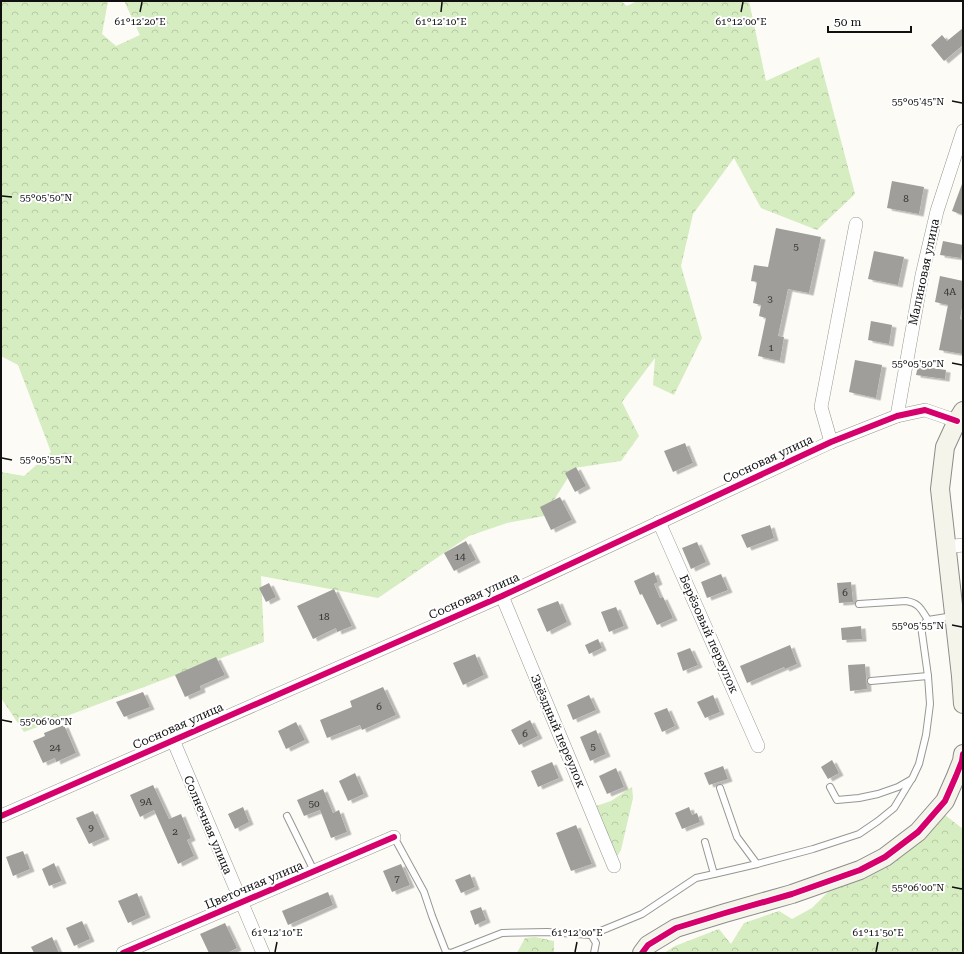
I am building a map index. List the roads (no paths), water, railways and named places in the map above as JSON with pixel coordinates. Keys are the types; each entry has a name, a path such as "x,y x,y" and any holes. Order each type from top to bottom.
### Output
{"street":[{"name":"Малиновая улица","path":"896,416 922,275 937,211 963,132"},
{"path":"831,442 821,407 856,224"},
{"name":"Сосновая улица","path":"1,816 502,596 831,442 896,416 925,410 960,416"},
{"path":"960,416 945,447 940,489 955,546 954,616 963,704"},
{"name":"Берёзовый переулок","path":"660,522 758,746"},
{"name":"Звёздный переулок","path":"502,596 614,866"},
{"name":"Солнечная улица","path":"173,740 263,953"},
{"path":"642,953 648,945 676,928 792,894 860,870 885,857 918,832 945,801 962,761 963,754"},
{"name":"Цветочная улица","path":"122,953 394,837"}],"lane":[{"path":"859,604 906,601 914,602 928,620"},
{"path":"394,837 424,892 446,952 451,953 502,933 547,932 591,935 642,914 696,878 814,849 859,834 894,808 912,779 919,764 926,735 930,704 928,676 921,626 928,620 954,616"},
{"path":"871,681 928,676"},
{"path":"830,787 837,800 859,798 878,794 898,787 912,779"},
{"path":"720,788 738,837 757,864"},
{"path":"287,816 314,872"},
{"path":"705,842 714,874"},
{"path":"591,935 596,943 594,953"}]}
